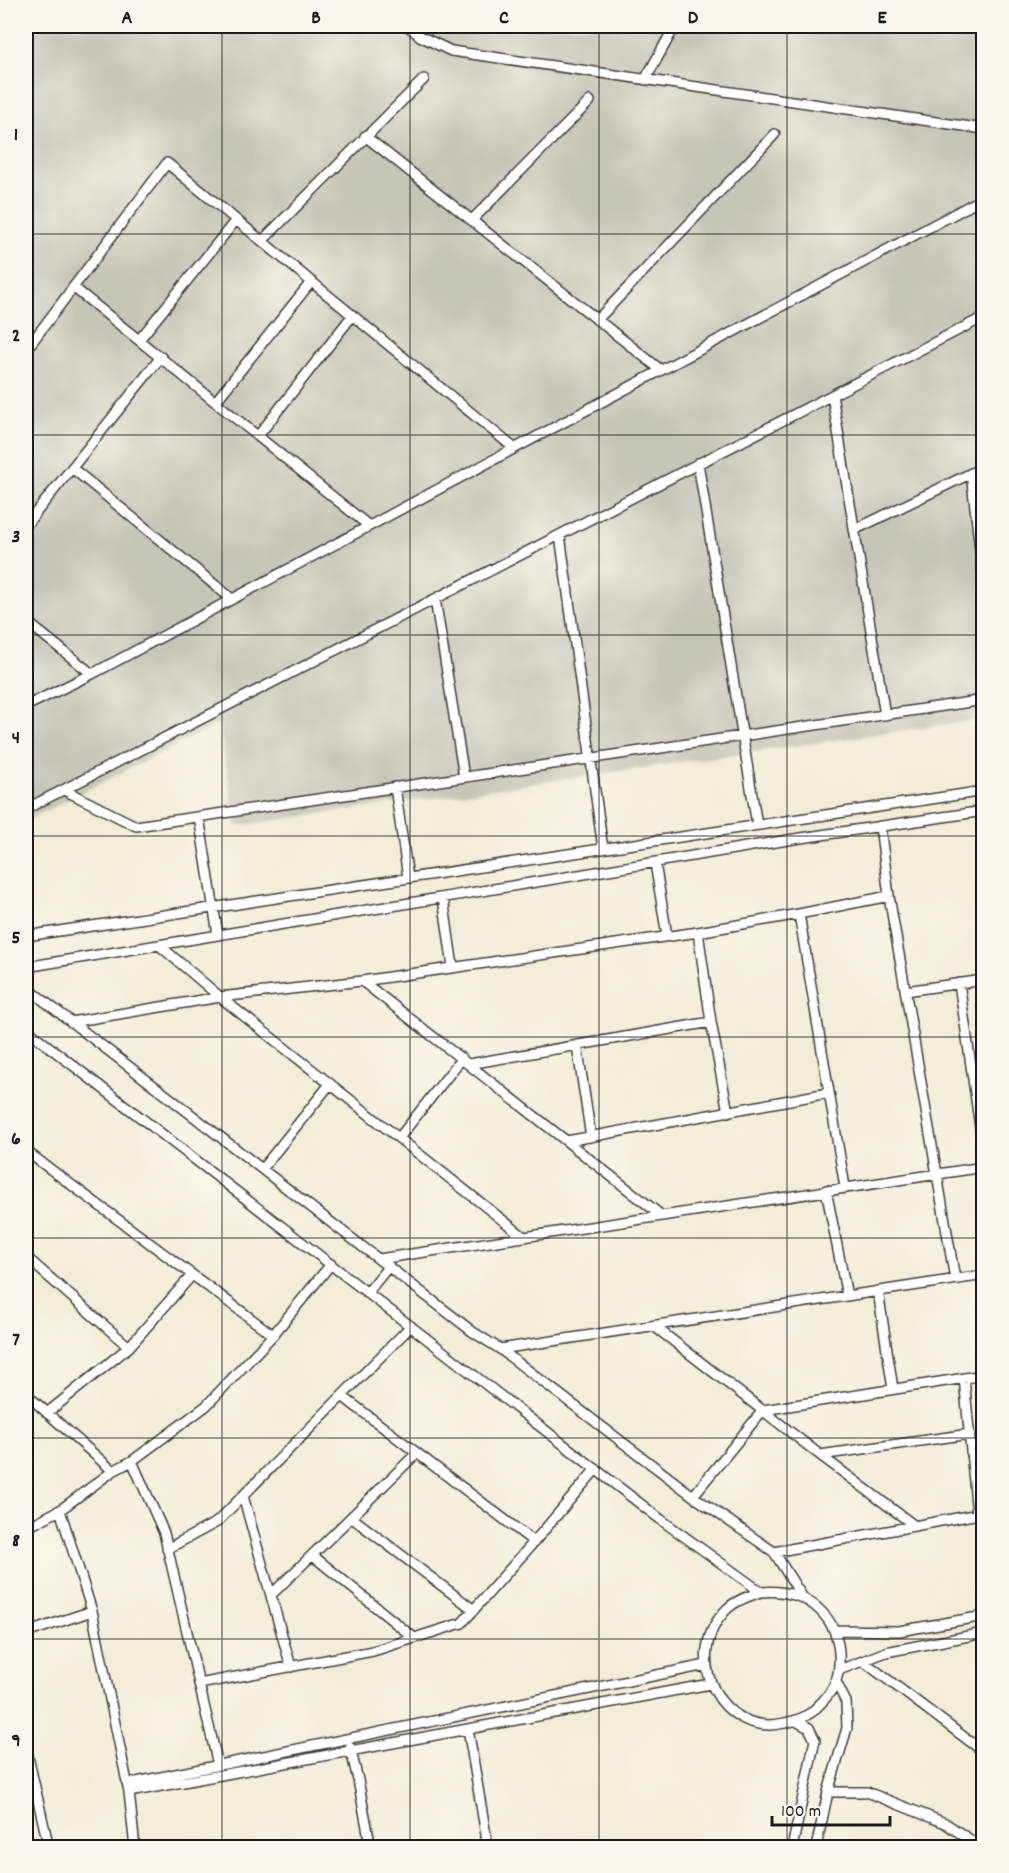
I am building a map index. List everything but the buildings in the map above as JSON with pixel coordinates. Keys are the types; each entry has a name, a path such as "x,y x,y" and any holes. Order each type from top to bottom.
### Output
{"street":[{"path":"408,26 420,36 451,51 984,129"},
{"path":"645,80 675,26"},
{"path":"262,241 424,79"},
{"path":"472,220 590,101"},
{"path":"597,320 775,134"},
{"path":"365,136 661,370"},
{"path":"26,351 167,163 514,448"},
{"path":"26,706 92,674 984,198"},
{"path":"139,340 236,220"},
{"path":"216,401 312,282"},
{"path":"73,287 369,526"},
{"path":"258,436 352,316"},
{"path":"26,809 984,317"},
{"path":"26,525 161,357"},
{"path":"832,395 885,715"},
{"path":"698,464 757,825"},
{"path":"854,530 984,467"},
{"path":"72,468 232,599"},
{"path":"971,473 984,584"},
{"path":"560,535 603,849"},
{"path":"435,599 464,777"},
{"path":"26,621 92,674"},
{"path":"64,790 136,826 984,700"},
{"path":"395,788 408,878"},
{"path":"26,936 984,791"},
{"path":"26,967 880,826 984,811"},
{"path":"200,817 218,935"},
{"path":"880,826 905,991 956,1279"},
{"path":"655,863 667,936"},
{"path":"71,1022 220,998 362,981 698,932 890,896"},
{"path":"443,898 453,967"},
{"path":"799,914 845,1187"},
{"path":"698,932 711,1022 728,1112"},
{"path":"159,945 220,998 524,1237"},
{"path":"905,991 984,980"},
{"path":"362,981 662,1216"},
{"path":"959,983 984,1155"},
{"path":"26,987 473,1332 501,1349 693,1497 774,1552 803,1598 823,1613 834,1630 840,1652 836,1682 813,1712 796,1721 771,1725 746,1719 731,1711 719,1698 710,1683 706,1665 707,1645 714,1626 726,1610 742,1599 760,1592 775,1591 803,1598"},
{"path":"399,1138 466,1061 711,1022"},
{"path":"26,1029 596,1469 760,1592"},
{"path":"577,1045 591,1137"},
{"path":"262,1169 330,1084"},
{"path":"567,1141 828,1093"},
{"path":"26,1152 273,1335"},
{"path":"380,1259 984,1167"},
{"path":"826,1190 847,1296"},
{"path":"26,1257 129,1347"},
{"path":"26,1528 60,1510 113,1471 132,1461 206,1406 273,1335 331,1264"},
{"path":"367,1293 389,1266"},
{"path":"47,1413 129,1347 192,1275"},
{"path":"501,1349 984,1275"},
{"path":"878,1291 893,1389"},
{"path":"167,1549 217,1522 411,1326"},
{"path":"654,1326 915,1526"},
{"path":"693,1497 763,1410 984,1375"},
{"path":"774,1552 980,1514 964,1378"},
{"path":"26,1394 113,1471"},
{"path":"342,1396 534,1542"},
{"path":"820,1455 970,1434"},
{"path":"271,1594 417,1453"},
{"path":"132,1461 164,1533 218,1765"},
{"path":"199,1684 373,1651 462,1623 596,1469"},
{"path":"243,1496 291,1667"},
{"path":"60,1510 92,1611 128,1788 135,1848"},
{"path":"351,1517 474,1610"},
{"path":"312,1555 414,1638"},
{"path":"26,1632 92,1611"},
{"path":"834,1630 899,1631 984,1616"},
{"path":"839,1670 886,1652 984,1633"},
{"path":"863,1661 984,1752"},
{"path":"128,1788 218,1765 706,1665"},
{"path":"816,1848 828,1792 847,1728 846,1702 836,1682"},
{"path":"128,1788 351,1751 710,1683"},
{"path":"792,1848 815,1740 809,1728 796,1721"},
{"path":"468,1729 486,1848"},
{"path":"347,1738 371,1848"},
{"path":"26,1748 49,1848"},
{"path":"828,1792 867,1792 945,1823 982,1848"}],"shaded area":[{"path":"26,26 983,26 983,719 236,826 219,723 26,821"}]}
